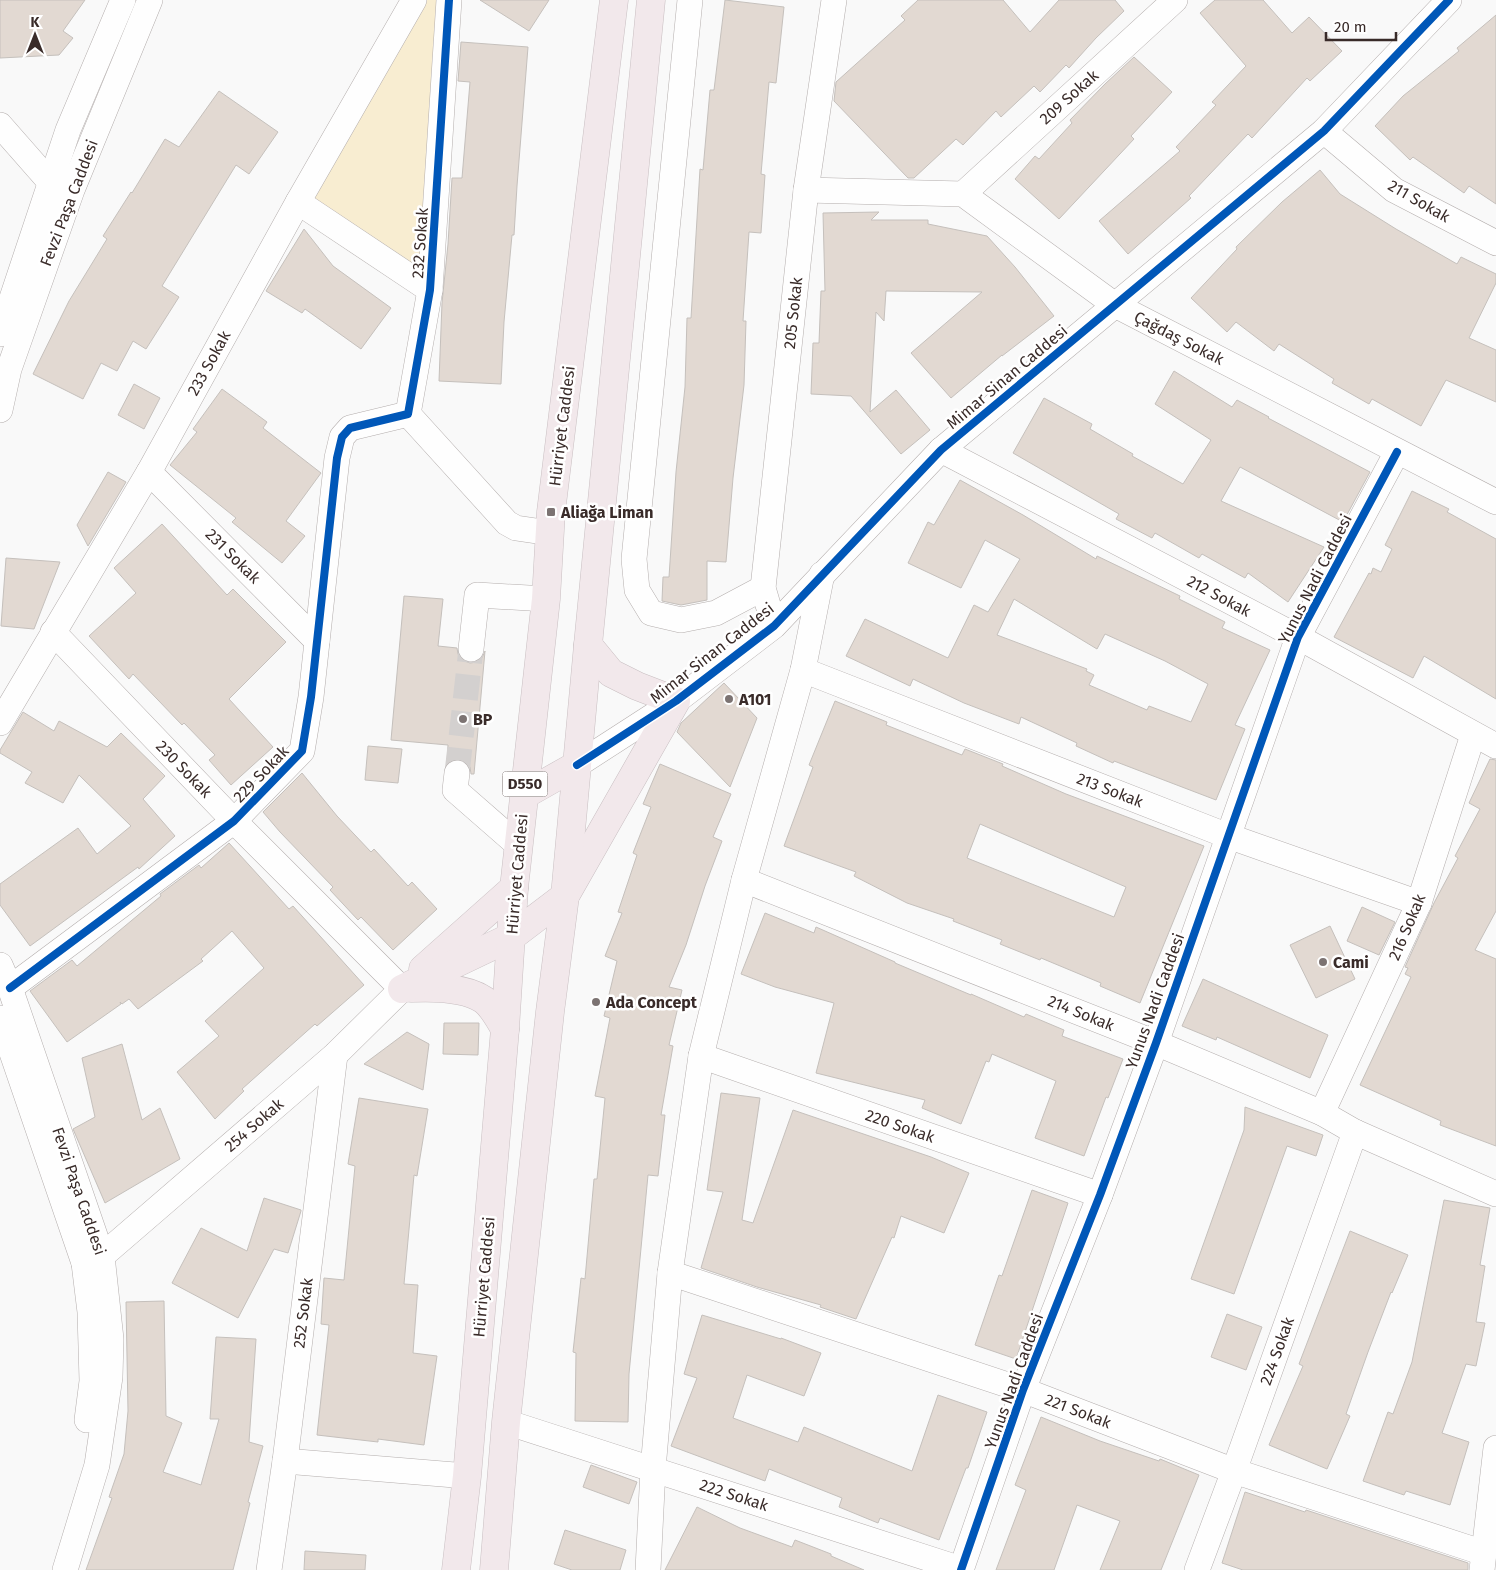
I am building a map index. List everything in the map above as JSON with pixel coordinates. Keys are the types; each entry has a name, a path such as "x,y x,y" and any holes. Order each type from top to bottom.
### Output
{"highway":[{"name":"Hürriyet Caddesi","path":"456,1570 467,1476 505,1029 518,845 546,599 550,533 614,0"},
{"path":"494,1570 506,1422 550,1012 565,896 576,766 652,0"},
{"path":"402,989 511,937 565,896 676,701 637,686 611,673 588,645"},
{"path":"524,795 576,766"},
{"path":"402,989 514,888"},
{"path":"402,989 437,987 472,995 483,1000 492,1008 505,1029"}],"street":[{"name":"Fevzi Paşa Caddesi","path":"0,334 68,130 123,0"},
{"name":"Fevzi Paşa Caddesi","path":"0,410 9,369 72,190 150,0"},
{"name":"233 Sokak","path":"0,723 149,472 298,202 414,0"},
{"name":"232 Sokak","path":"408,414 430,290 449,0"},
{"path":"690,0 634,559 637,590 651,614 681,620 716,613 763,588"},
{"name":"205 Sokak","path":"774,626 763,588 806,190 834,0"},
{"name":"209 Sokak","path":"963,194 1175,0"},
{"name":"Mimar Sinan Caddesi","path":"576,766 676,701 774,626 941,450 1324,131 1449,0"},
{"path":"0,125 50,182"},
{"name":"211 Sokak","path":"1324,131 1394,190 1496,243"},
{"path":"806,190 963,194"},
{"name":"Çağdaş Sokak","path":"963,194 1115,305 1496,502"},
{"path":"298,202 430,290"},
{"path":"408,414 507,523 516,528 550,533"},
{"name":"229 Sokak","path":"10,988 234,820 302,751 311,697 337,458 342,437 350,428 408,414"},
{"name":"212 Sokak","path":"941,450 1298,637 1496,746"},
{"name":"Yunus Nadi Caddesi","path":"961,1569 1024,1390 1100,1195 1156,1043 1298,637 1397,452"},
{"name":"231 Sokak","path":"149,472 317,641"},
{"path":"648,1570 653,1469 670,1273 701,1056 744,880 803,670 822,574"},
{"path":"471,649 477,595 546,599"},
{"name":"230 Sokak","path":"53,632 234,820 402,989"},
{"name":"213 Sokak","path":"803,670 1228,836 1419,903"},
{"name":"216 Sokak","path":"1322,1113 1419,903 1473,735"},
{"path":"457,773 455,790 518,845"},
{"name":"214 Sokak","path":"744,880 1156,1043 1322,1113 1355,1132 1496,1194"},
{"name":"Fevzi Paşa Caddesi","path":"0,965 10,988 93,1260 111,1339 110,1377 97,1465 65,1570"},
{"name":"254 Sokak","path":"93,1260 335,1055 402,989"},
{"name":"Fevzi Paşa Caddesi","path":"0,1018 93,1260 90,1312 92,1381 81,1464 48,1570"},
{"name":"252 Sokak","path":"269,1570 285,1461 335,1055"},
{"name":"220 Sokak","path":"701,1056 1100,1195"},
{"name":"224 Sokak","path":"1196,1570 1234,1471 1355,1132"},
{"name":"221 Sokak","path":"670,1273 1024,1390 1234,1471 1483,1561"},
{"name":"222 Sokak","path":"506,1422 961,1569"},
{"path":"1483,1561 1496,1448"},
{"path":"285,1461 467,1476"}],"shaded area":[{"path":"414,0 449,0 430,290 298,202"}],"building":[{"path":"0,0 85,0 63,31 73,38 59,55 0,58"},
{"path":"480,0 549,0 529,31"},
{"path":"725,0 784,7 776,83 769,82 761,174 765,175 761,233 749,232 743,321 746,321 744,385 733,478 726,562 707,561 707,600 681,605 662,601 663,577 669,577 676,472 685,387 687,318 691,318 700,169 703,170 710,90 714,90"},
{"path":"918,0 1003,0 1030,32 1059,0 1115,0 1124,11 1069,68 1066,65 1040,92 1034,86 1001,117 996,111 963,145 956,139 914,178 908,178 834,101 836,82 905,20 901,16"},
{"path":"1215,0 1263,0 1292,33 1309,17 1342,51 1310,81 1307,78 1252,138 1248,134 1189,196 1191,198 1128,254 1099,221 1180,151 1176,147 1216,105 1212,102 1246,66 1200,13"},
{"path":"1496,15 1496,204 1469,186 1464,193 1413,157 1410,160 1375,126 1403,96 1459,51 1457,48"},
{"path":"461,42 528,47 514,235 512,235 504,322 501,384 439,381 442,303 452,178 462,178 470,82 458,81"},
{"path":"1134,57 1172,92 1131,136 1134,139 1059,219 1015,179 1035,156 1039,159 1072,123 1070,120"},
{"path":"219,91 278,132 249,174 236,165 162,286 179,297 146,349 133,341 117,371 101,363 83,399 33,374 69,301 107,239 103,236 165,139 179,147"},
{"path":"1320,170 1340,194 1396,229 1457,264 1461,257 1496,274 1496,283 1469,338 1496,350 1496,402 1446,380 1421,426 1372,399 1369,404 1332,383 1334,379 1279,344 1274,351 1236,322 1227,332 1191,298 1237,249 1236,247 1282,202"},
{"path":"879,212 871,220 928,220 928,224 987,236 1015,267 1054,316 1002,355 951,398 911,353 982,292 886,291 884,321 876,312 870,412 896,390 930,430 901,454 851,396 811,394 813,343 819,343 821,291 825,291 823,213"},
{"path":"304,229 333,266 391,308 361,349 305,309 302,313 266,291"},
{"path":"1174,371 1232,407 1237,400 1370,472 1343,522 1240,467 1221,501 1324,547 1288,602 1248,573 1245,578 1202,554 1199,558 1155,533 1152,538 1116,519 1119,514 1013,453 1044,398 1092,424 1090,429 1133,454 1132,456 1183,484 1211,440 1155,404"},
{"path":"134,384 160,398 144,429 118,415"},
{"path":"222,389 267,422 263,428 321,473 286,521 305,536 282,563 232,522 236,518 170,465 197,432 193,429"},
{"path":"108,472 126,482 88,546 77,525"},
{"path":"960,480 1096,559 1097,556 1180,596 1179,599 1225,622 1222,628 1270,650 1235,725 1245,729 1216,800 1114,761 1113,763 1076,746 1077,743 1021,717 1019,724 964,703 913,679 910,686 846,656 865,619 948,658 974,605 988,612 1020,559 985,540 961,588 908,563 928,522 934,525","holes":["1014,599 1097,649 1105,634 1165,661 1208,684 1191,722 1149,706 1147,710 1089,685 1094,675 1086,671 1087,669 997,635"]},
{"path":"1412,491 1449,509 1447,512 1496,539 1496,699 1424,656 1413,678 1334,637 1369,573 1371,574 1373,568 1381,572 1392,549 1385,545"},
{"path":"162,524 227,595 233,589 286,642 229,699 273,747 231,785 209,760 215,755 184,723 182,725 133,674 129,679 89,636 136,593 114,568"},
{"path":"6,558 60,562 34,629 1,626"},
{"path":"404,596 443,599 438,646 457,648 462,660 470,663 477,662 482,658 485,651 474,774 471,774 470,767 465,761 458,759 447,763 448,745 391,740"},
{"path":"724,683 757,718 730,787 677,732 681,723"},
{"path":"835,701 887,722 886,725 962,755 965,749 1003,764 1002,766 1066,794 1204,846 1140,1003 1100,986 1101,983 1041,958 1040,960 1000,944 1002,940 953,921 954,919 907,903 854,876 856,872 784,846 813,767 809,765","holes":["980,824 1126,887 1114,917 967,858"]},
{"path":"23,712 54,731 59,721 107,747 121,733 165,776 143,799 175,836 139,869 138,867 30,946 0,905 0,884 78,828 97,854 131,826 79,775 63,803 25,783 32,772 0,753"},
{"path":"368,746 402,749 398,783 365,780"},
{"path":"1490,759 1496,760 1496,911 1475,950 1496,959 1496,1146 1440,1125 1441,1121 1360,1085 1411,977 1405,974 1408,968 1405,967 1434,903 1458,858 1455,856 1480,809 1469,803"},
{"path":"660,764 731,794 713,837 722,841 686,945 669,987 682,990 669,1045 673,1046 661,1115 665,1115 658,1176 648,1175 629,1374 628,1422 575,1421 576,1353 573,1352 581,1278 585,1279 594,1179 597,1179 605,1098 595,1096 610,1018 604,1016 617,961 605,956 622,913 618,912 637,855 633,853 651,807 643,804"},
{"path":"302,773 337,816 371,852 374,849 408,886 412,882 437,909 393,950 361,917 358,920 330,890 333,887 263,812"},
{"path":"229,843 289,909 293,906 364,985 317,1026 315,1024 242,1089 244,1091 215,1119 177,1072 219,1036 205,1021 264,968 232,931 201,959 203,961 138,1009 129,999 122,1004 120,1002 121,1004 67,1042 30,991 72,960 77,966 161,896 160,894 199,865 201,868"},
{"path":"1362,907 1395,922 1379,955 1347,941"},
{"path":"765,913 814,933 816,927 971,995 1024,1017 1026,1014 1064,1030 1062,1036 1123,1059 1108,1098 1106,1097 1084,1156 1035,1138 1056,1081 992,1054 989,1062 986,1061 961,1124 922,1108 925,1100 816,1073 834,1003 775,987 741,974"},
{"name":"Cami","path":"1330,926 1355,979 1316,998 1290,945"},
{"path":"1203,979 1328,1035 1310,1078 1217,1037 1216,1040 1182,1026"},
{"path":"444,1023 479,1023 478,1055 443,1054"},
{"path":"407,1032 429,1044 423,1090 364,1064"},
{"path":"122,1044 142,1120 160,1108 180,1159 105,1203 73,1129 95,1117 82,1058"},
{"path":"721,1093 760,1098 742,1220 753,1223 793,1110 931,1157 969,1173 944,1233 901,1216 894,1238 892,1237 856,1319 820,1307 821,1305 757,1287 701,1268 723,1192 707,1190"},
{"path":"359,1098 428,1109 417,1176 414,1175 404,1284 418,1285 413,1353 437,1356 424,1445 378,1439 378,1442 317,1435 329,1325 321,1324 324,1278 344,1280 355,1166 348,1164"},
{"path":"1245,1107 1323,1135 1316,1156 1287,1146 1234,1294 1191,1279 1244,1130"},
{"path":"1032,1190 1068,1203 1016,1359 975,1345 999,1275 1002,1276"},
{"path":"264,1198 301,1211 288,1253 274,1249 238,1318 172,1283 201,1228 247,1251"},
{"path":"1444,1200 1490,1208 1480,1265 1485,1266 1476,1322 1485,1323 1476,1366 1466,1364 1442,1433 1469,1442 1450,1505 1406,1491 1404,1495 1363,1481 1388,1412 1393,1414 1412,1362"},
{"path":"1350,1231 1408,1255 1391,1292 1368,1352 1346,1414 1350,1416 1327,1469 1269,1445 1303,1366 1299,1364"},
{"path":"164,1301 166,1416 182,1423 163,1472 201,1485 219,1419 210,1419 216,1337 256,1339 249,1442 263,1446 233,1570 86,1570 112,1498 109,1497 124,1454 128,1411 126,1302"},
{"path":"1227,1314 1262,1327 1246,1370 1211,1357"},
{"path":"702,1315 781,1338 821,1353 804,1396 747,1375 733,1418 798,1442 804,1427 912,1471 938,1395 987,1412 968,1468 966,1468 939,1540 880,1518 878,1523 839,1507 842,1498 769,1469 765,1481 671,1446 697,1378 684,1374"},
{"path":"1041,1417 1100,1441 1159,1461 1160,1459 1199,1475 1161,1570 1100,1570 1120,1521 1077,1505 1054,1570 996,1570 1026,1490 1015,1485"},
{"path":"591,1465 637,1482 629,1504 583,1487"},
{"path":"1245,1492 1468,1563 1468,1570 1243,1570 1222,1563"},
{"path":"697,1507 740,1528 792,1547 795,1540 831,1554 831,1556 864,1570 665,1570"},
{"path":"565,1530 626,1550 620,1570 572,1570 554,1564"},
{"path":"305,1551 366,1555 365,1570 304,1570"}],"tunnel":[{"path":"457,773 471,649"}],"cycle path":[{"path":"10,988 234,821 302,751 311,697 337,458 342,437 350,428 408,414 430,290 449,0"},
{"path":"577,765 676,701 774,626 941,450 1324,131 1449,0"},
{"path":"961,1570 1023,1390 1100,1195 1156,1043 1298,637 1397,452"}],"place":[{"name":"Aliağa Liman","path":"551,512"},
{"name":"A101","path":"729,699"},
{"name":"BP","path":"463,719"},
{"name":"Cami","path":"1323,962"},
{"name":"Ada Concept","path":"596,1002"}]}
